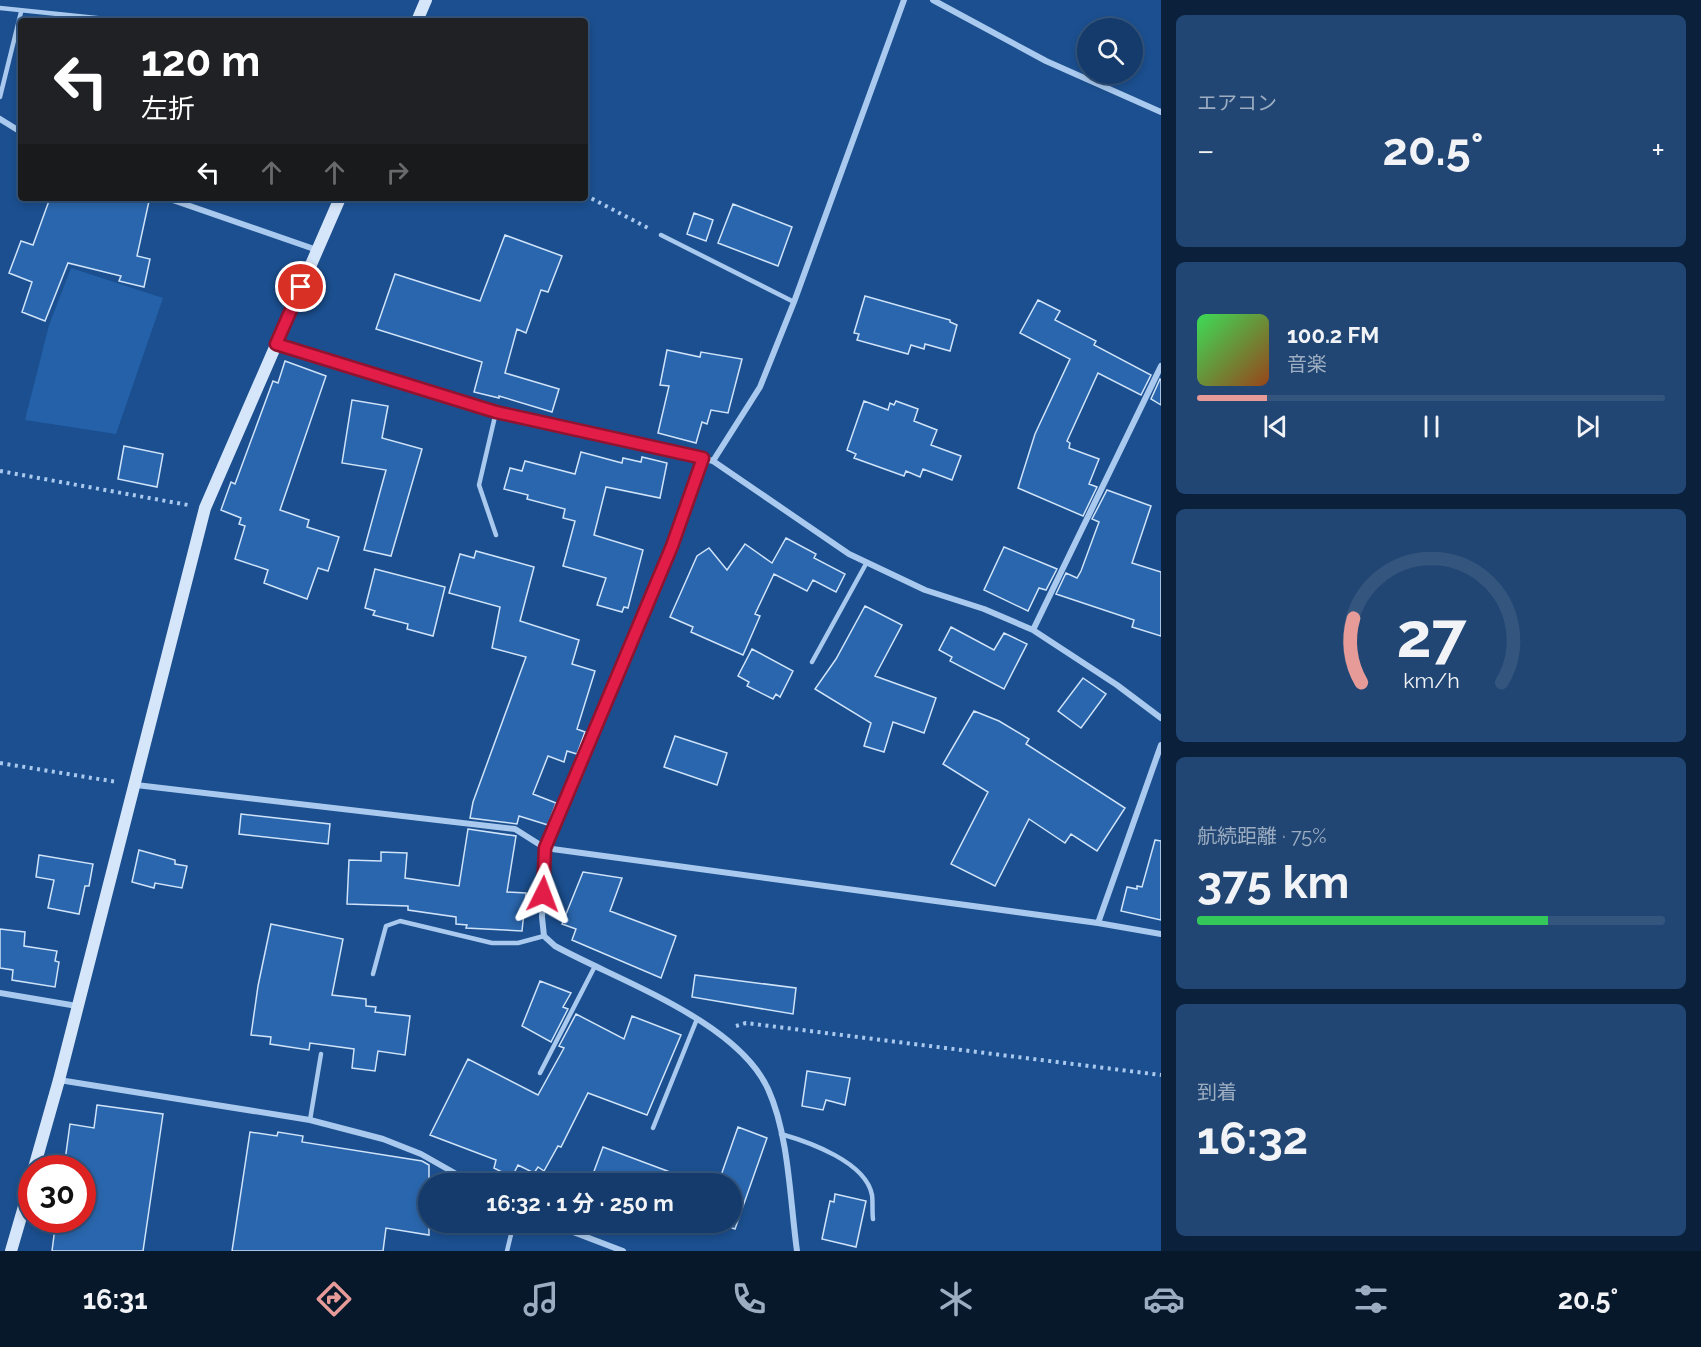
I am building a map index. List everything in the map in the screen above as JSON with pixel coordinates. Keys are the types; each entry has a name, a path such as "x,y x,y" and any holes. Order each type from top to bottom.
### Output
{"street":[{"path":"418,18 426,0"},
{"path":"713,461 760,387 794,302 904,0"},
{"path":"933,0 1046,60 1161,112"},
{"path":"0,120 18,130"},
{"path":"176,201 317,250"},
{"path":"38,1155 136,785 205,508 339,201"},
{"path":"276,344 496,412 713,461 849,554 925,590 984,609 1033,630 1117,685 1161,718"},
{"path":"1033,630 1161,366"},
{"path":"703,458 672,546 545,848 542,917 544,936 555,946 594,968 697,1019 745,1055 768,1089 781,1134 797,1251"},
{"path":"1098,923 1161,745"},
{"path":"136,785 515,829 545,848 1098,923 1161,934"},
{"path":"0,993 77,1006"},
{"path":"59,1080 310,1120 383,1139 421,1154 455,1173"},
{"path":"11,1251 18,1227"},
{"path":"576,1233 623,1251"}],"lane":[{"path":"0,8 94,18"},
{"path":"20,18 21,12"},
{"path":"0,97 18,24"},
{"path":"661,235 794,302"},
{"path":"495,535 479,485 496,412"},
{"path":"812,662 867,562"},
{"path":"373,974 386,926 400,921 492,943 518,943 544,936"},
{"path":"540,1073 594,968"},
{"path":"653,1128 697,1019"},
{"path":"310,1120 321,1054"},
{"path":"781,1134 832,1153 858,1172 872,1193 873,1219"},
{"path":"507,1251 511,1233"}],"path":[{"path":"588,197 661,235"},
{"path":"0,471 205,508"},
{"path":"0,763 136,785"},
{"path":"715,1032 746,1023 1161,1075"}],"shaded area":[{"path":"71,268 163,298 116,434 25,420 49,325"}],"building":[{"path":"49,201 149,201 137,256 150,259 144,287 119,281 121,276 68,263 45,321 22,312 32,282 9,273 21,241 33,245"},
{"path":"733,204 792,227 778,266 718,243"},
{"path":"694,213 713,220 706,241 687,234"},
{"path":"505,235 562,256 548,292 541,290 526,333 517,329 505,373 559,389 552,412 499,396 499,398 474,392 482,362 376,329 395,274 480,301"},
{"path":"865,296 950,320 957,325 950,351 925,344 924,349 911,345 908,354 857,340 859,334 854,333"},
{"path":"1038,300 1060,311 1055,320 1096,341 1094,345 1151,375 1141,395 1098,373 1067,441 1070,443 1069,448 1099,459 1089,484 1097,487 1083,516 1018,488 1035,434 1070,359 1020,333"},
{"path":"667,350 700,357 701,352 742,359 728,413 711,410 707,424 702,422 696,443 658,433 669,386 660,385"},
{"path":"285,361 326,376 280,510 309,520 307,527 339,537 328,571 318,568 307,599 264,583 268,570 235,559 245,526 239,524 241,518 221,510 231,482 235,484 273,381 278,383"},
{"path":"1161,380 1161,405 1151,399"},
{"path":"352,400 388,406 382,438 422,449 391,556 364,550 386,470 342,463"},
{"path":"864,401 888,410 890,403 894,405 896,401 918,409 914,421 937,430 931,445 961,456 952,480 923,469 920,477 906,471 904,476 854,458 856,454 847,450"},
{"path":"124,446 163,454 157,487 118,479"},
{"path":"581,452 622,463 623,458 641,462 642,457 667,463 660,498 606,487 594,535 643,550 628,608 624,607 622,612 597,605 606,578 563,566 575,521 563,518 565,509 527,499 528,495 504,489 510,468 522,471 525,461 575,474"},
{"path":"1107,490 1151,506 1132,563 1161,572 1161,636 1132,627 1134,620 1056,594 1066,573 1077,578 1081,571 1099,522 1092,519"},
{"path":"786,538 816,554 814,558 845,574 836,592 813,580 807,591 774,574 755,614 760,616 743,655 691,632 693,627 670,617 697,556 709,548 727,570 745,544 772,563"},
{"path":"1004,547 1057,569 1046,590 1039,588 1028,611 984,590"},
{"path":"476,551 534,567 520,621 579,640 572,664 595,671 577,729 585,732 577,754 567,751 564,762 548,756 533,794 556,803 548,825 519,816 517,824 470,818 473,802 526,657 492,648 500,607 449,593 460,554 474,558"},
{"path":"375,569 445,587 433,636 407,629 408,624 373,615 375,611 365,608"},
{"path":"865,606 902,625 875,676 936,698 924,733 893,722 884,752 864,746 871,723 815,689 836,659"},
{"path":"951,627 994,650 1004,633 1027,644 1004,689 950,661 952,657 939,650"},
{"path":"752,649 793,671 780,697 776,694 773,699 747,686 749,682 738,676"},
{"path":"1083,678 1106,694 1081,728 1058,711"},
{"path":"974,711 999,721 1029,739 1026,744 1125,808 1097,851 1071,834 1065,843 1029,819 995,886 951,864 988,792 943,764"},
{"path":"675,736 727,753 717,785 664,767"},
{"path":"241,814 330,824 328,844 239,834"},
{"path":"468,829 516,836 507,892 526,893 522,931 466,928 467,925 456,924 456,917 408,910 408,906 347,904 349,860 381,861 381,852 407,853 405,878 459,886"},
{"path":"1155,840 1161,841 1161,920 1121,911 1127,887 1137,889 1137,886 1142,887"},
{"path":"139,850 175,860 175,864 187,866 182,888 155,883 154,888 132,882"},
{"path":"39,855 93,864 89,886 85,886 79,914 48,908 54,880 36,877"},
{"path":"583,872 622,878 610,911 676,936 661,978 572,940 576,929 562,924"},
{"path":"271,924 343,939 332,995 366,999 366,1006 376,1007 375,1012 410,1016 405,1055 378,1051 375,1071 352,1068 354,1049 310,1043 309,1050 270,1044 271,1037 251,1035"},
{"path":"0,929 25,932 24,946 57,951 55,961 59,962 55,987 12,980 13,970 0,968"},
{"path":"695,975 796,988 793,1014 692,997"},
{"path":"540,981 571,993 563,1007 568,1009 551,1042 522,1026"},
{"path":"576,1014 624,1039 632,1016 681,1035 647,1115 588,1093 561,1147 558,1146 544,1171 538,1167 534,1173 518,1165 514,1173 504,1173 494,1168 496,1160 430,1135 468,1059 538,1095 564,1048 559,1046"},
{"path":"807,1071 850,1078 845,1105 826,1100 823,1110 802,1106"},
{"path":"97,1105 163,1114 143,1251 52,1251 54,1233 96,1233 96,1155 66,1155 70,1124 94,1128"},
{"path":"738,1127 767,1138 742,1209 742,1173 722,1173"},
{"path":"250,1132 277,1136 278,1132 303,1136 302,1142 422,1161 429,1165 429,1173 418,1173 418,1233 429,1233 429,1235 386,1228 383,1251 232,1251"},
{"path":"603,1147 670,1172 670,1173 593,1173"},
{"path":"835,1194 866,1201 856,1247 822,1239 830,1201 834,1202"}],"route":[{"path":"301,287 276,344 496,412 703,458 672,546 545,848 543,894"}]}
